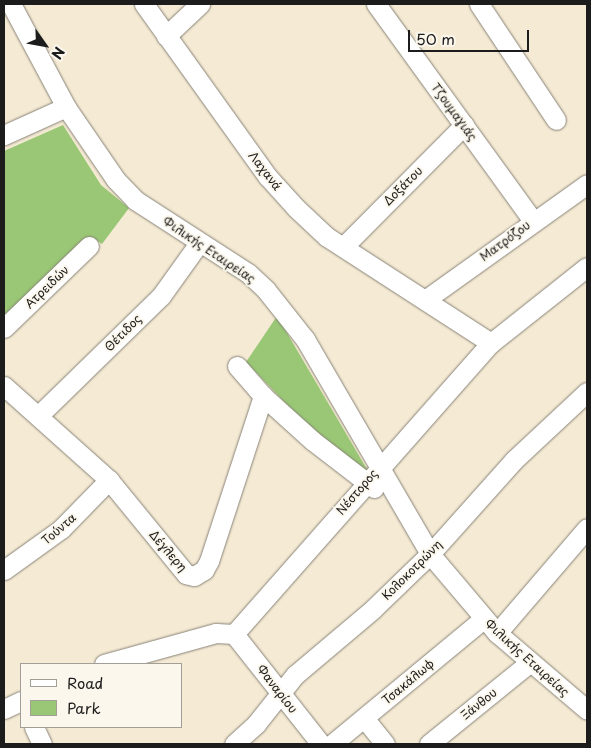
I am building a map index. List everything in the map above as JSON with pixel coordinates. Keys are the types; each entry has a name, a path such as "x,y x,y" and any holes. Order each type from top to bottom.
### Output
{"street":[{"name":"Φιλικής Εταιρείας","path":"11,4 66,107 92,148 136,200 199,243 248,273 266,290 305,339 430,554 490,626 529,663 587,710"},
{"name":"Λαχανά","path":"144,4 268,177 296,208 343,247 491,343"},
{"path":"166,36 200,4"},
{"name":"Τζουμαγιάς","path":"376,4 533,221"},
{"path":"479,4 556,120"},
{"path":"4,135 66,107"},
{"name":"Δοξάτου","path":"343,247 464,126"},
{"name":"Ματρόζου","path":"425,300 587,184"},
{"name":"Θέτιδος","path":"38,416 161,296 199,243"},
{"name":"Ατρειδών","path":"4,328 90,246"},
{"name":"Νέστορος","path":"234,634 365,482 491,343 587,267"},
{"name":"Φιλικής Εταιρείας","path":"236,366 263,396 365,482 401,504"},
{"name":"Δέγλερη","path":"4,386 108,480 186,574 200,574 209,561 263,396"},
{"name":"Κολοκοτρώνη","path":"234,744 256,724 279,692 430,554 514,460 587,392"},
{"name":"Τούντα","path":"4,570 61,529 108,480"},
{"name":"Τσακάλωφ","path":"332,744 364,718 490,626 587,528"},
{"path":"108,663 216,633 234,634"},
{"name":"Φαναρίου","path":"234,634 321,744"},
{"name":"Ξάνθου","path":"428,744 529,663"},
{"path":"4,709 20,701"},
{"path":"364,718 385,744"},
{"path":"34,728 42,744"}],"green space":[{"path":"63,125 101,185 129,208 102,244 92,237 4,320 4,151"},
{"path":"277,316 368,471 359,480 246,362"}]}
